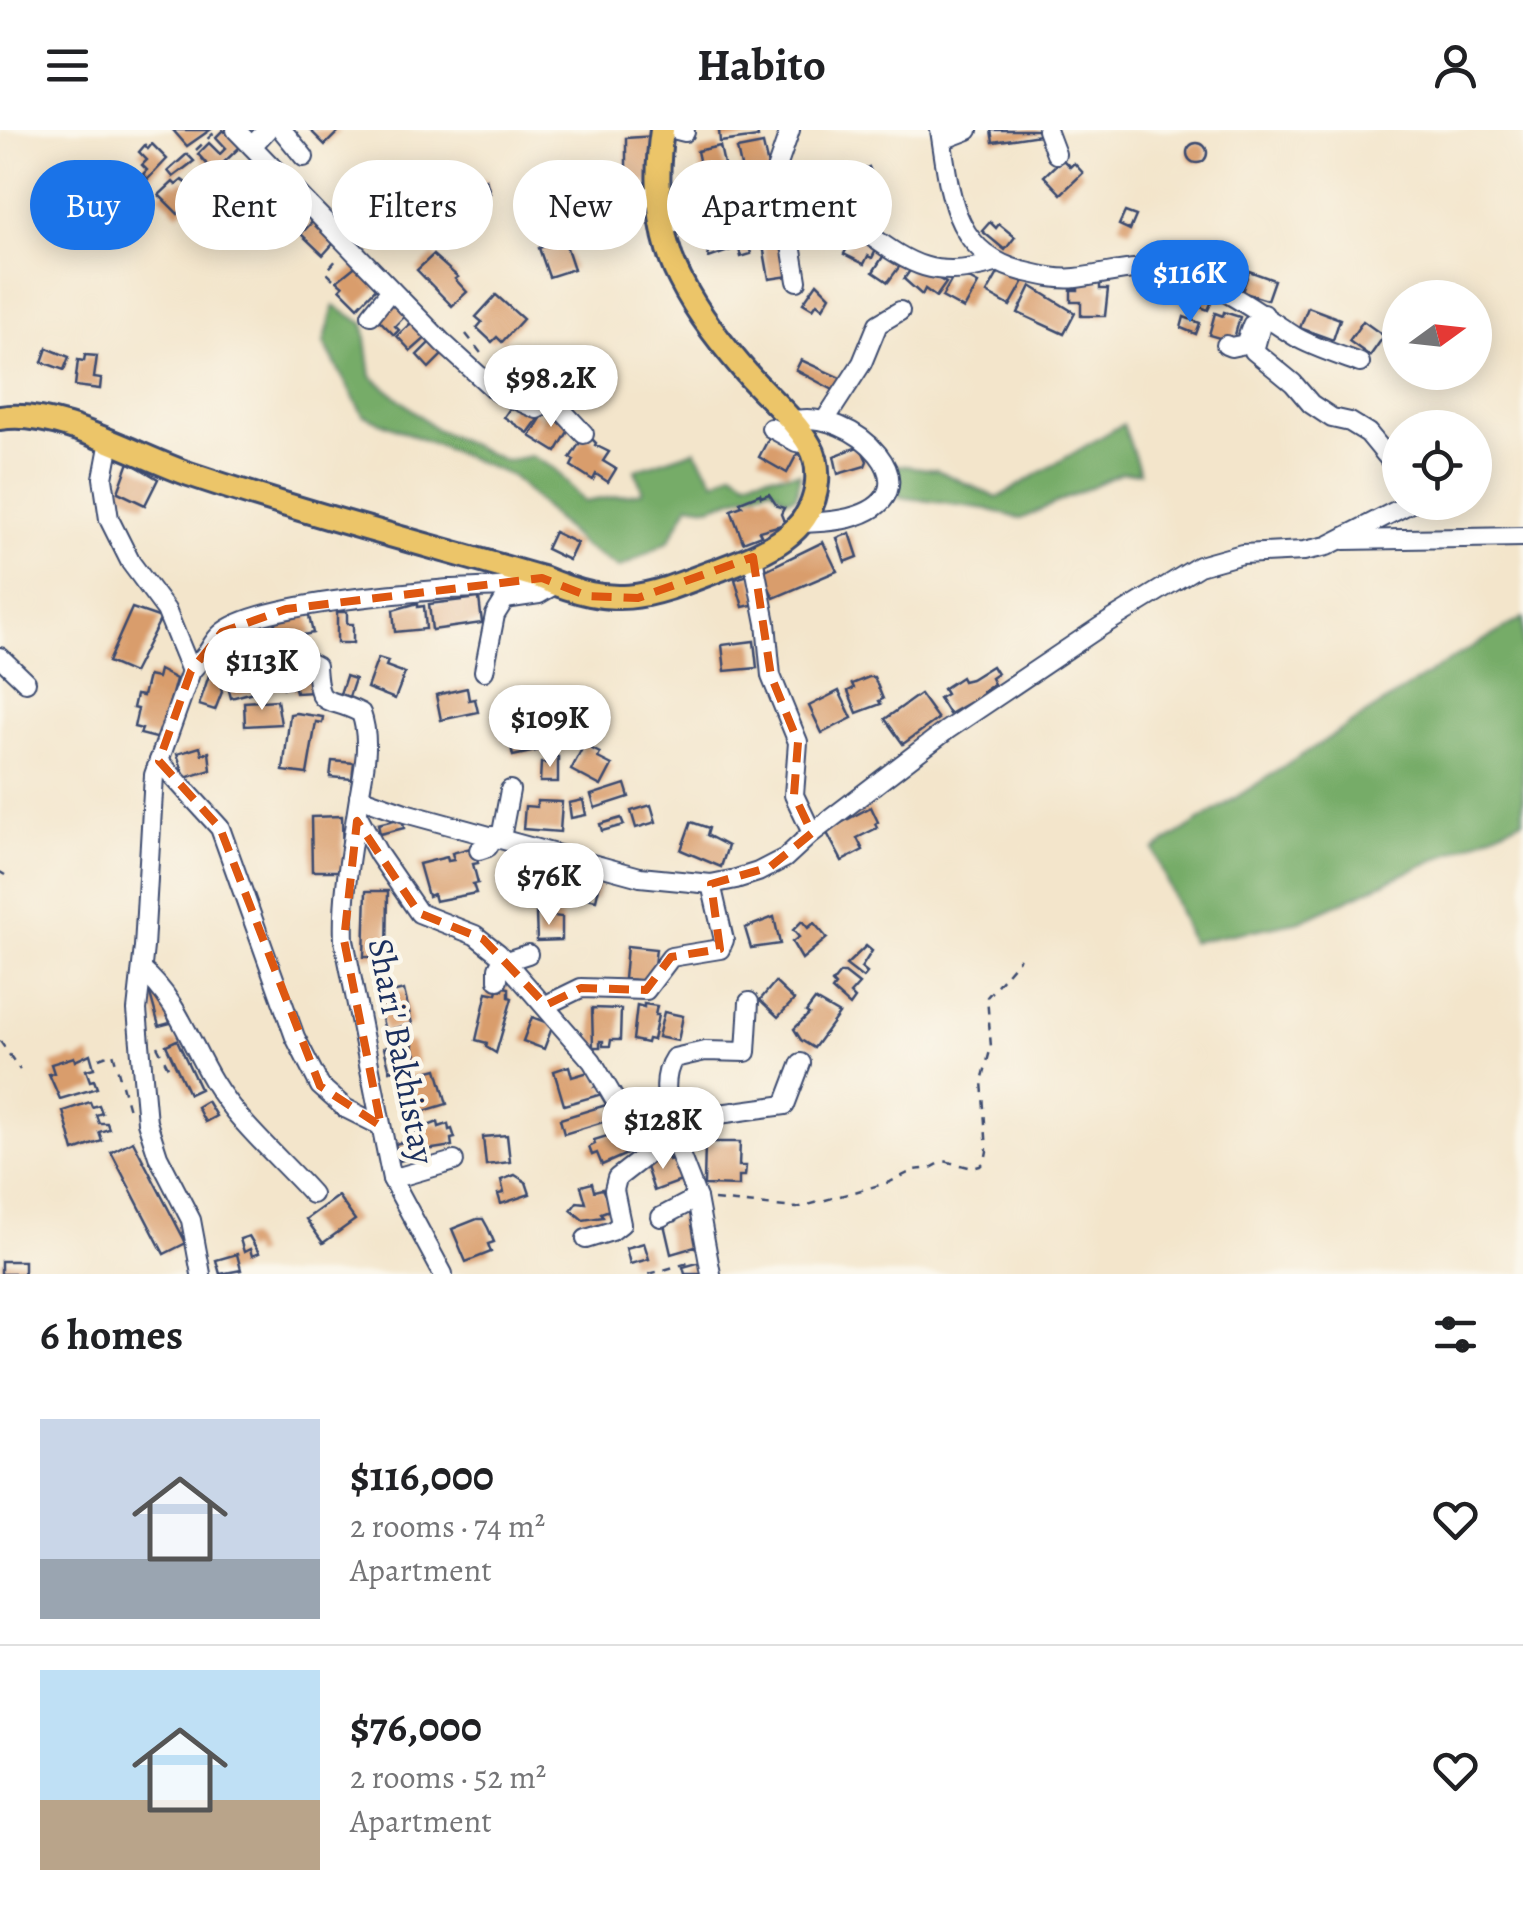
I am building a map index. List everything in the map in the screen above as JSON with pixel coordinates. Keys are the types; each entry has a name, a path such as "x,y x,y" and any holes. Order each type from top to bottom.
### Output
{"main road":[{"path":"0,418 10,416 79,429 142,457 222,484 588,596 638,598 754,556 802,524 816,492 816,460 809,444 781,424 719,341 679,278 664,225 665,185 674,131"}],"street":[{"path":"236,130 332,227"},
{"path":"255,149 267,130"},
{"path":"255,149 281,130 304,157"},
{"path":"780,160 790,130"},
{"path":"968,130 941,135 946,167 964,230 996,264 1072,279 1138,266 1178,272 1260,312 1295,336 1360,364"},
{"path":"1047,130 1056,154"},
{"path":"647,190 665,185"},
{"path":"352,250 390,291 417,309 496,391 537,409 553,400 584,434"},
{"path":"792,250 797,281"},
{"path":"887,250 948,272 967,272 996,264"},
{"path":"370,315 390,291"},
{"path":"825,420 862,364 878,324 900,311"},
{"path":"1226,345 1231,348 1245,344 1260,312"},
{"path":"1260,312 1254,351 1311,404 1368,433 1382,450"},
{"path":"781,424 810,416 825,420 878,451 886,468 889,486 883,498 864,512 850,518 802,524"},
{"path":"110,441 102,478 109,519 139,576 166,610 192,671"},
{"path":"358,806 405,813 640,876 711,884 770,867 947,730 1100,626 1199,566 1242,554 1304,551 1338,540 1382,518"},
{"path":"1338,540 1523,537"},
{"path":"754,556 771,676 798,742 794,795 812,833"},
{"path":"201,1274 190,1220 158,1156 147,1122 136,1010 142,970 152,794 159,761 192,671 222,632 240,622 286,609 549,581"},
{"path":"484,670 495,615 505,599 540,594 549,581"},
{"name":"Shari' Bakhistay","path":"208,653 222,658 272,647 316,666 316,688 320,695 361,712 366,740 345,902 344,940 392,1178 443,1274"},
{"path":"0,657 26,682"},
{"path":"159,761 220,828 295,1037 320,1086 345,1108 381,1126"},
{"path":"479,850 498,837 510,790"},
{"path":"358,806 379,855 419,913 475,934 505,960 592,1061 626,1119 650,1135 670,1134"},
{"path":"546,1004 581,988 646,990 672,957 720,949 724,940 711,884"},
{"path":"505,960 528,954"},
{"path":"498,980 505,960"},
{"path":"142,970 158,984 177,1012 214,1083 312,1194"},
{"path":"709,1266 697,1198 670,1134 666,1082 674,1058 746,1052 749,1002"},
{"path":"586,1239 621,1224 614,1190 617,1178 670,1134 698,1116 785,1106 801,1062"},
{"path":"392,1178 454,1161"},
{"path":"661,1216 697,1198"}],"path":[{"path":"196,150 218,130"},
{"path":"333,278 326,272 345,250"},
{"path":"697,1198 797,1208 890,1182 944,1161 980,1166 987,1150 982,1081 991,1047 987,996 1020,958"},
{"path":"0,1042 20,1070"},
{"path":"99,1058 112,1053 132,1122 147,1122"},
{"path":"649,1274 709,1266"}],"highlighted area":[{"path":"753,557 771,676 798,742 794,795 812,833 770,867 711,884 720,949 671,957 646,990 581,988 546,1005 483,939 419,913 357,821 344,940 381,1126 320,1086 220,828 159,761 191,671 222,632 286,609 542,578 588,596 638,598"}],"green space":[{"path":"334,306 364,324 371,376 436,429 505,461 531,456 555,469 584,502 643,492 635,470 695,450 715,482 733,471 747,480 800,473 796,496 786,499 771,487 709,507 689,504 669,541 619,568 582,545 512,476 363,415 324,343"},
{"path":"1123,424 1140,472 1121,473 1021,519 987,509 899,497 897,465 937,470 997,498"},
{"path":"1523,618 1523,820 1300,921 1191,942 1154,850 1455,657"}],"building":[{"path":"173,130 210,130 187,146"},
{"path":"223,130 241,146 226,160 203,160 198,154 209,143 220,154 226,148 216,137"},
{"path":"310,130 340,130 325,145"},
{"path":"719,130 757,130 758,137 720,142"},
{"path":"991,130 1039,130 1040,135 993,142"},
{"path":"655,136 654,183 647,183 647,160 626,160 626,138"},
{"path":"1197,143 1207,153 1197,163 1187,153"},
{"path":"152,144 167,159 155,172 155,160 147,160 139,152 145,145 148,149"},
{"path":"763,144 767,160 739,160 737,149"},
{"path":"720,146 723,160 699,160 697,151"},
{"path":"1062,159 1070,167 1074,163 1083,173 1061,194 1044,176"},
{"path":"175,184 175,211 159,195"},
{"path":"1125,212 1136,216 1130,230 1119,225"},
{"path":"317,217 332,231 332,245 323,255 312,244 312,222"},
{"path":"990,222 1015,237 1005,250 982,231"},
{"path":"1171,246 1194,254 1188,271 1165,263"},
{"path":"540,250 568,250 574,269 549,277"},
{"path":"706,250 731,250 709,258"},
{"path":"764,250 787,250 789,276 769,279"},
{"path":"846,250 876,250 864,264 844,254"},
{"path":"886,252 902,263 888,282 873,272"},
{"path":"1224,254 1243,262 1234,285 1214,277"},
{"path":"433,255 458,277 455,279 467,292 452,306 417,270"},
{"path":"358,264 379,285 358,307 337,281"},
{"path":"914,265 946,283 936,297 925,289 922,295 904,279"},
{"path":"1001,268 1024,281 1010,306 987,293"},
{"path":"1249,271 1274,280 1267,300 1242,292"},
{"path":"956,272 978,284 964,309 942,297"},
{"path":"1078,281 1100,281 1100,289 1108,289 1105,316 1081,316 1081,302 1071,302 1071,290 1078,290"},
{"path":"817,283 830,296 823,308 817,303 813,309 803,303"},
{"path":"1175,283 1213,299 1208,310 1170,295"},
{"path":"1031,286 1075,313 1064,334 1018,313"},
{"path":"496,295 523,319 502,342 497,337 492,342 477,328 482,322 476,317"},
{"path":"392,299 406,315 395,326 399,330 394,335 376,317"},
{"path":"1308,307 1340,319 1333,340 1300,328"},
{"path":"1224,312 1240,317 1233,342 1209,335 1215,313 1223,316"},
{"path":"1184,317 1200,323 1196,334 1181,328"},
{"path":"1363,321 1382,335 1370,356 1349,341"},
{"path":"412,322 428,336 411,351 397,336"},
{"path":"432,340 444,353 429,368 417,355"},
{"path":"47,348 69,357 64,370 42,362"},
{"path":"85,355 97,356 94,378 101,379 100,389 75,386 78,360 84,361"},
{"path":"801,360 845,380 839,393 796,370"},
{"path":"513,404 541,415 528,433 504,417"},
{"path":"548,407 561,419 573,423 556,452 530,436"},
{"path":"589,436 595,445 609,452 603,461 616,469 608,482 596,474 593,480 571,466 574,460 570,458 582,439"},
{"path":"770,436 798,452 787,473 759,457"},
{"path":"860,446 867,461 865,466 838,474 834,456"},
{"path":"129,462 158,479 145,505 118,492"},
{"path":"760,494 769,494 777,506 784,508 781,514 785,524 759,531 761,535 743,542 731,510"},
{"path":"554,532 577,543 569,560 546,549"},
{"path":"850,533 858,557 845,562 837,538"},
{"path":"823,542 837,571 774,598 761,572"},
{"path":"752,574 760,603 743,607 735,579"},
{"path":"479,598 482,623 432,630 429,604"},
{"path":"418,603 418,607 424,606 426,629 395,632 393,610"},
{"path":"132,608 161,618 133,673 108,662"},
{"path":"308,612 313,633 279,640 274,620"},
{"path":"337,612 347,612 347,624 353,624 353,643 337,643"},
{"path":"754,641 757,668 725,671 722,645"},
{"path":"378,658 388,661 386,666 405,673 395,699 367,688"},
{"path":"257,659 261,686 231,698 223,668"},
{"path":"301,662 312,672 314,692 296,693 295,687 284,688 284,679 279,679 278,670"},
{"path":"992,666 997,674 991,678 994,684 949,714 939,698 946,694 943,689 961,677 963,681 971,679"},
{"path":"159,670 176,679 160,739 140,734 142,729 134,727 138,709 133,708 136,695 143,696 148,676 157,678"},
{"path":"209,675 218,678 222,692 215,710 199,705"},
{"path":"346,676 355,679 349,697 340,694"},
{"path":"874,677 883,699 881,704 857,713 848,691 854,688 852,684"},
{"path":"467,688 469,700 475,699 478,712 441,720 436,695"},
{"path":"839,691 852,718 822,733 809,706"},
{"path":"920,694 938,719 903,744 885,719"},
{"path":"277,700 281,724 245,726 244,702"},
{"path":"290,714 323,717 322,723 316,722 307,774 283,771"},
{"path":"533,714 535,722 542,720 546,737 538,739 540,750 513,756 511,747 517,746 511,719"},
{"path":"584,745 612,765 601,786 571,770"},
{"path":"200,747 202,754 209,752 211,770 185,778 177,754"},
{"path":"548,756 558,757 558,782 540,782 541,763 548,763"},
{"path":"332,761 354,763 352,779 330,777"},
{"path":"625,784 629,797 595,808 591,795"},
{"path":"583,800 586,815 571,818 569,803"},
{"path":"537,801 562,802 560,832 523,829 525,806 537,807"},
{"path":"651,805 656,822 636,828 631,811"},
{"path":"871,807 877,828 857,838 863,850 842,861 826,831"},
{"path":"342,816 343,871 312,871 311,817"},
{"path":"402,818 404,828 380,834 378,824"},
{"path":"621,818 624,825 602,831 600,824"},
{"path":"691,822 709,828 707,835 728,846 721,867 681,850"},
{"path":"474,847 478,863 473,864 478,883 473,884 476,893 435,901 433,894 428,896 419,864 447,857 448,861 454,860 452,853"},
{"path":"570,863 603,870 596,900 564,893"},
{"path":"535,877 540,899 510,906 505,885"},
{"path":"366,891 388,891 387,957 364,957"},
{"path":"536,914 562,917 562,940 537,941"},
{"path":"774,917 780,944 751,948 745,928"},
{"path":"802,921 808,928 814,923 827,938 802,959 792,942 799,937 793,930"},
{"path":"627,946 656,949 652,981 624,979"},
{"path":"866,946 872,951 861,968 867,973 863,978 846,965"},
{"path":"840,973 859,984 850,994 855,999 850,1006 832,990"},
{"path":"775,982 794,1000 778,1017 760,1000"},
{"path":"160,987 170,1023 159,1026 149,990"},
{"path":"504,987 509,988 512,998 496,1053 486,1047 487,1043 476,1040 487,992 497,994"},
{"path":"404,990 412,1024 385,1031 380,996"},
{"path":"815,1000 839,1014 814,1048 801,1040 794,1029 809,1014 806,1012"},
{"path":"637,1005 657,1006 658,1015 653,1040 648,1039 647,1043 633,1040"},
{"path":"592,1008 621,1009 620,1040 611,1040 610,1046 603,1046 600,1041 600,1047 593,1047"},
{"path":"664,1012 683,1016 678,1041 658,1037"},
{"path":"532,1017 553,1025 544,1049 523,1041"},
{"path":"177,1040 200,1089 189,1094 166,1045"},
{"path":"412,1041 418,1063 390,1071 384,1048"},
{"path":"90,1054 94,1068 86,1070 97,1088 60,1099 49,1074 54,1073 51,1064 74,1057 75,1061"},
{"path":"569,1066 572,1077 592,1071 600,1082 596,1086 603,1084 606,1093 564,1105 554,1071"},
{"path":"437,1069 447,1104 417,1113 407,1077"},
{"path":"207,1101 216,1116 205,1122 197,1107"},
{"path":"90,1102 92,1107 99,1105 99,1123 107,1123 109,1129 99,1132 102,1141 74,1151 63,1111"},
{"path":"606,1105 613,1119 564,1134 560,1119"},
{"path":"438,1122 439,1127 448,1124 452,1129 452,1146 420,1151 415,1131"},
{"path":"636,1127 643,1144 628,1150 629,1153 602,1165 597,1153 592,1155 589,1147 595,1144 594,1140"},
{"path":"507,1135 510,1162 486,1165 483,1137"},
{"path":"133,1141 186,1243 164,1254 111,1152"},
{"path":"404,1142 409,1158 400,1161 395,1144"},
{"path":"705,1142 740,1142 739,1166 746,1166 745,1176 739,1176 739,1186 704,1185"},
{"path":"666,1153 669,1160 674,1158 684,1180 654,1191 644,1161"},
{"path":"515,1175 526,1182 530,1194 501,1204 501,1180"},
{"path":"592,1183 594,1191 602,1189 612,1209 601,1213 603,1217 583,1220 571,1210 577,1202 586,1203 581,1186"},
{"path":"338,1196 355,1220 323,1243 306,1219"},
{"path":"694,1212 702,1245 671,1254 664,1224"},
{"path":"483,1219 494,1242 488,1244 491,1252 466,1262 452,1229"},
{"path":"249,1236 259,1253 252,1256 250,1249 244,1252 240,1239"},
{"path":"644,1243 649,1259 630,1264 626,1248"},
{"path":"237,1254 241,1270 220,1274 216,1260"},
{"path":"1,1261 24,1261 24,1274 1,1274"},
{"path":"701,1262 704,1274 685,1274 683,1267"}]}
